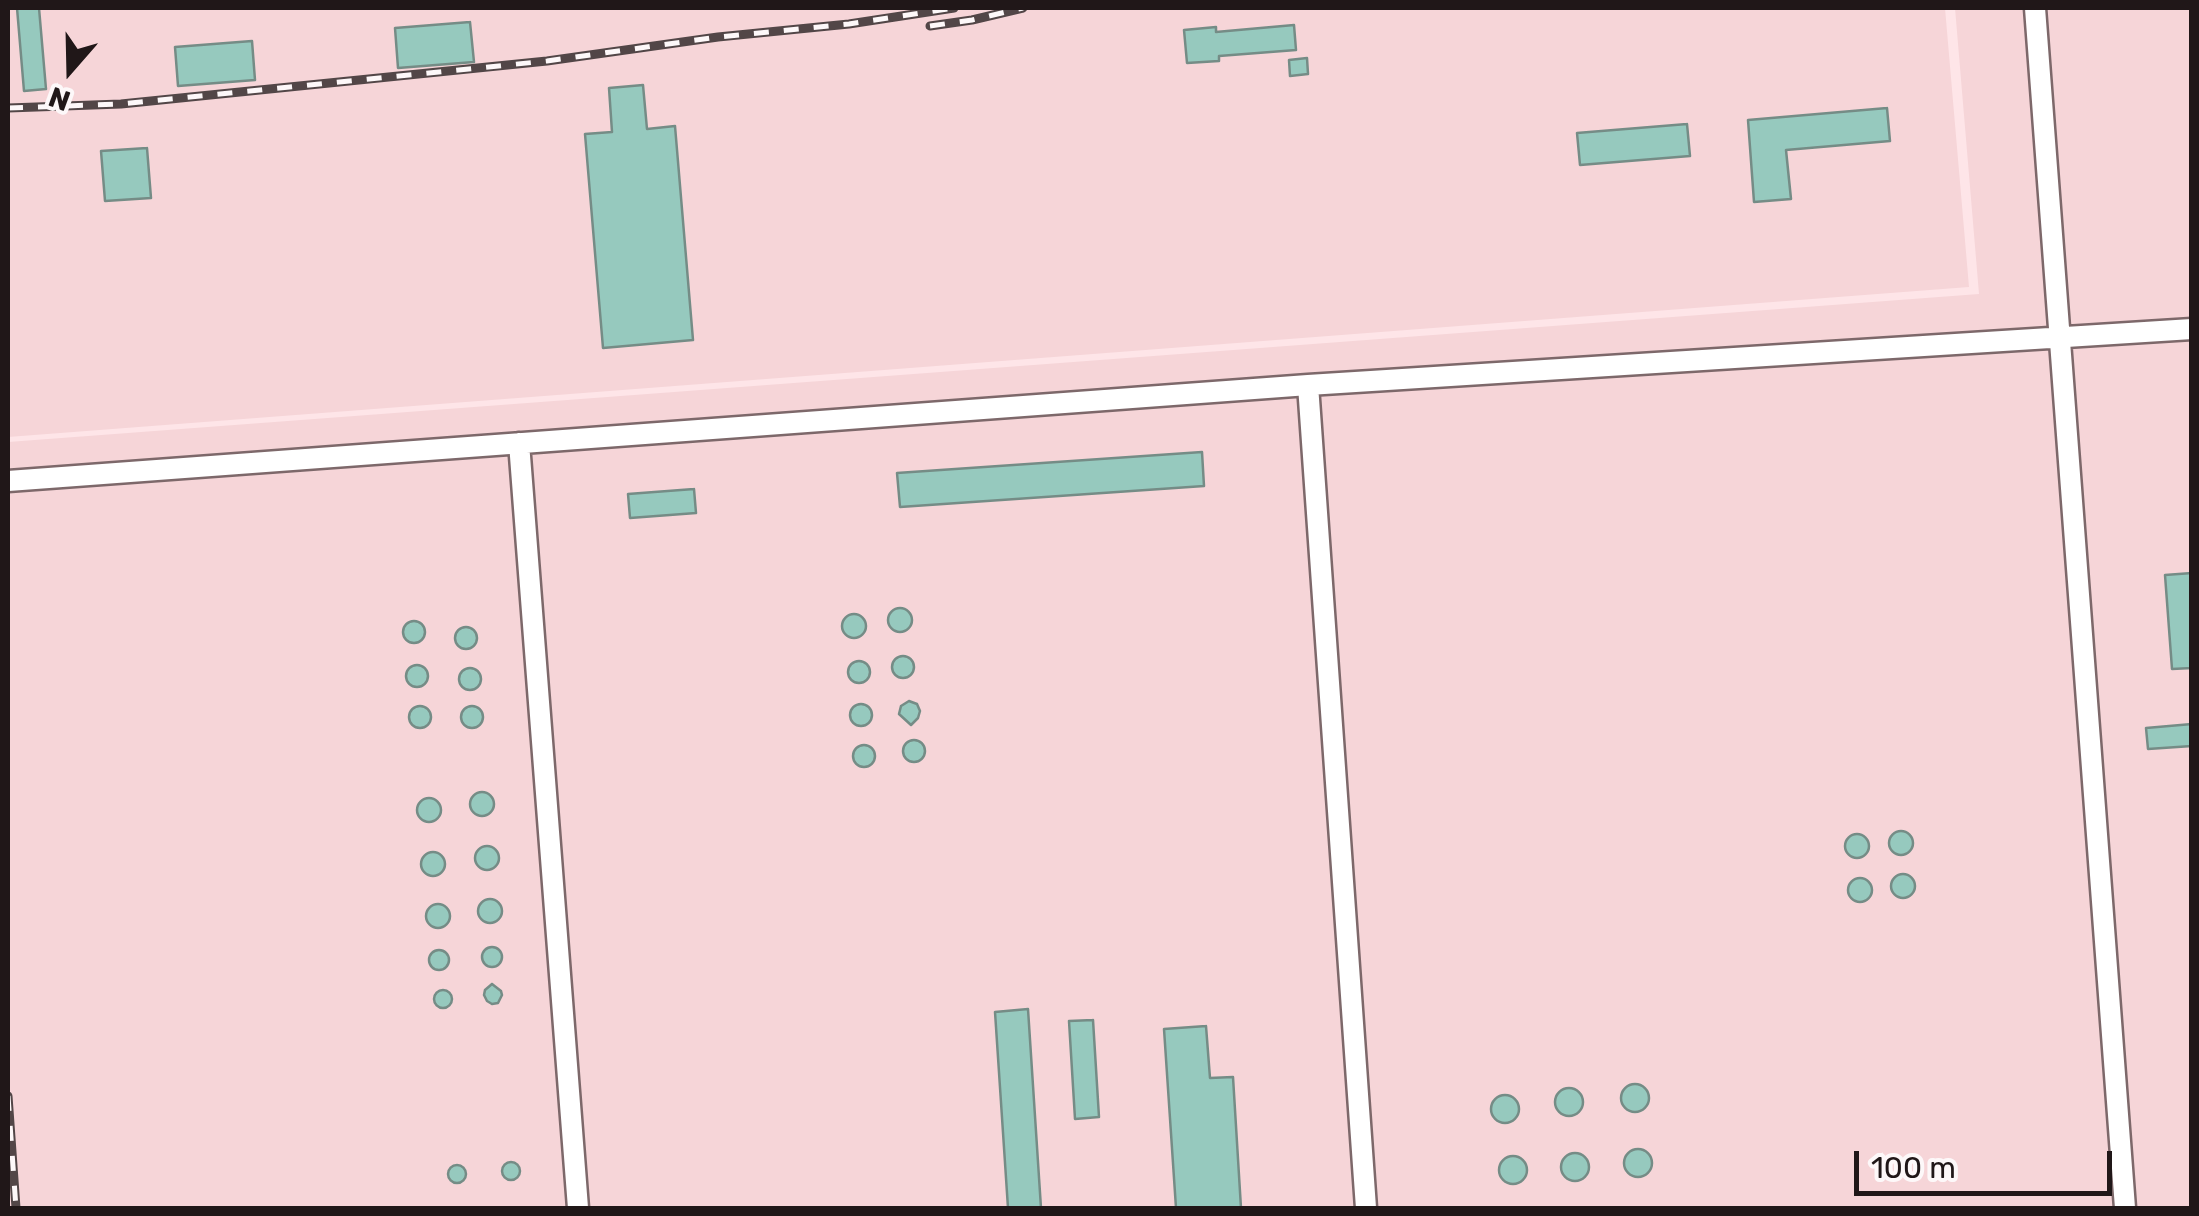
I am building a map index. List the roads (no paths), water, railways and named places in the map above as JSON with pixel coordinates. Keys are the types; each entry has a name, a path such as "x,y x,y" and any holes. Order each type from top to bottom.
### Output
{"lane":[{"path":"2035,8 2125,1208"},
{"path":"8,482 1308,385 2192,329"},
{"path":"1308,385 1366,1208"},
{"path":"520,444 578,1208"}],"railway":[{"path":"8,108 121,104 547,61 954,8"},
{"path":"930,26 1023,8"},
{"path":"8,1096 16,1208"}]}
